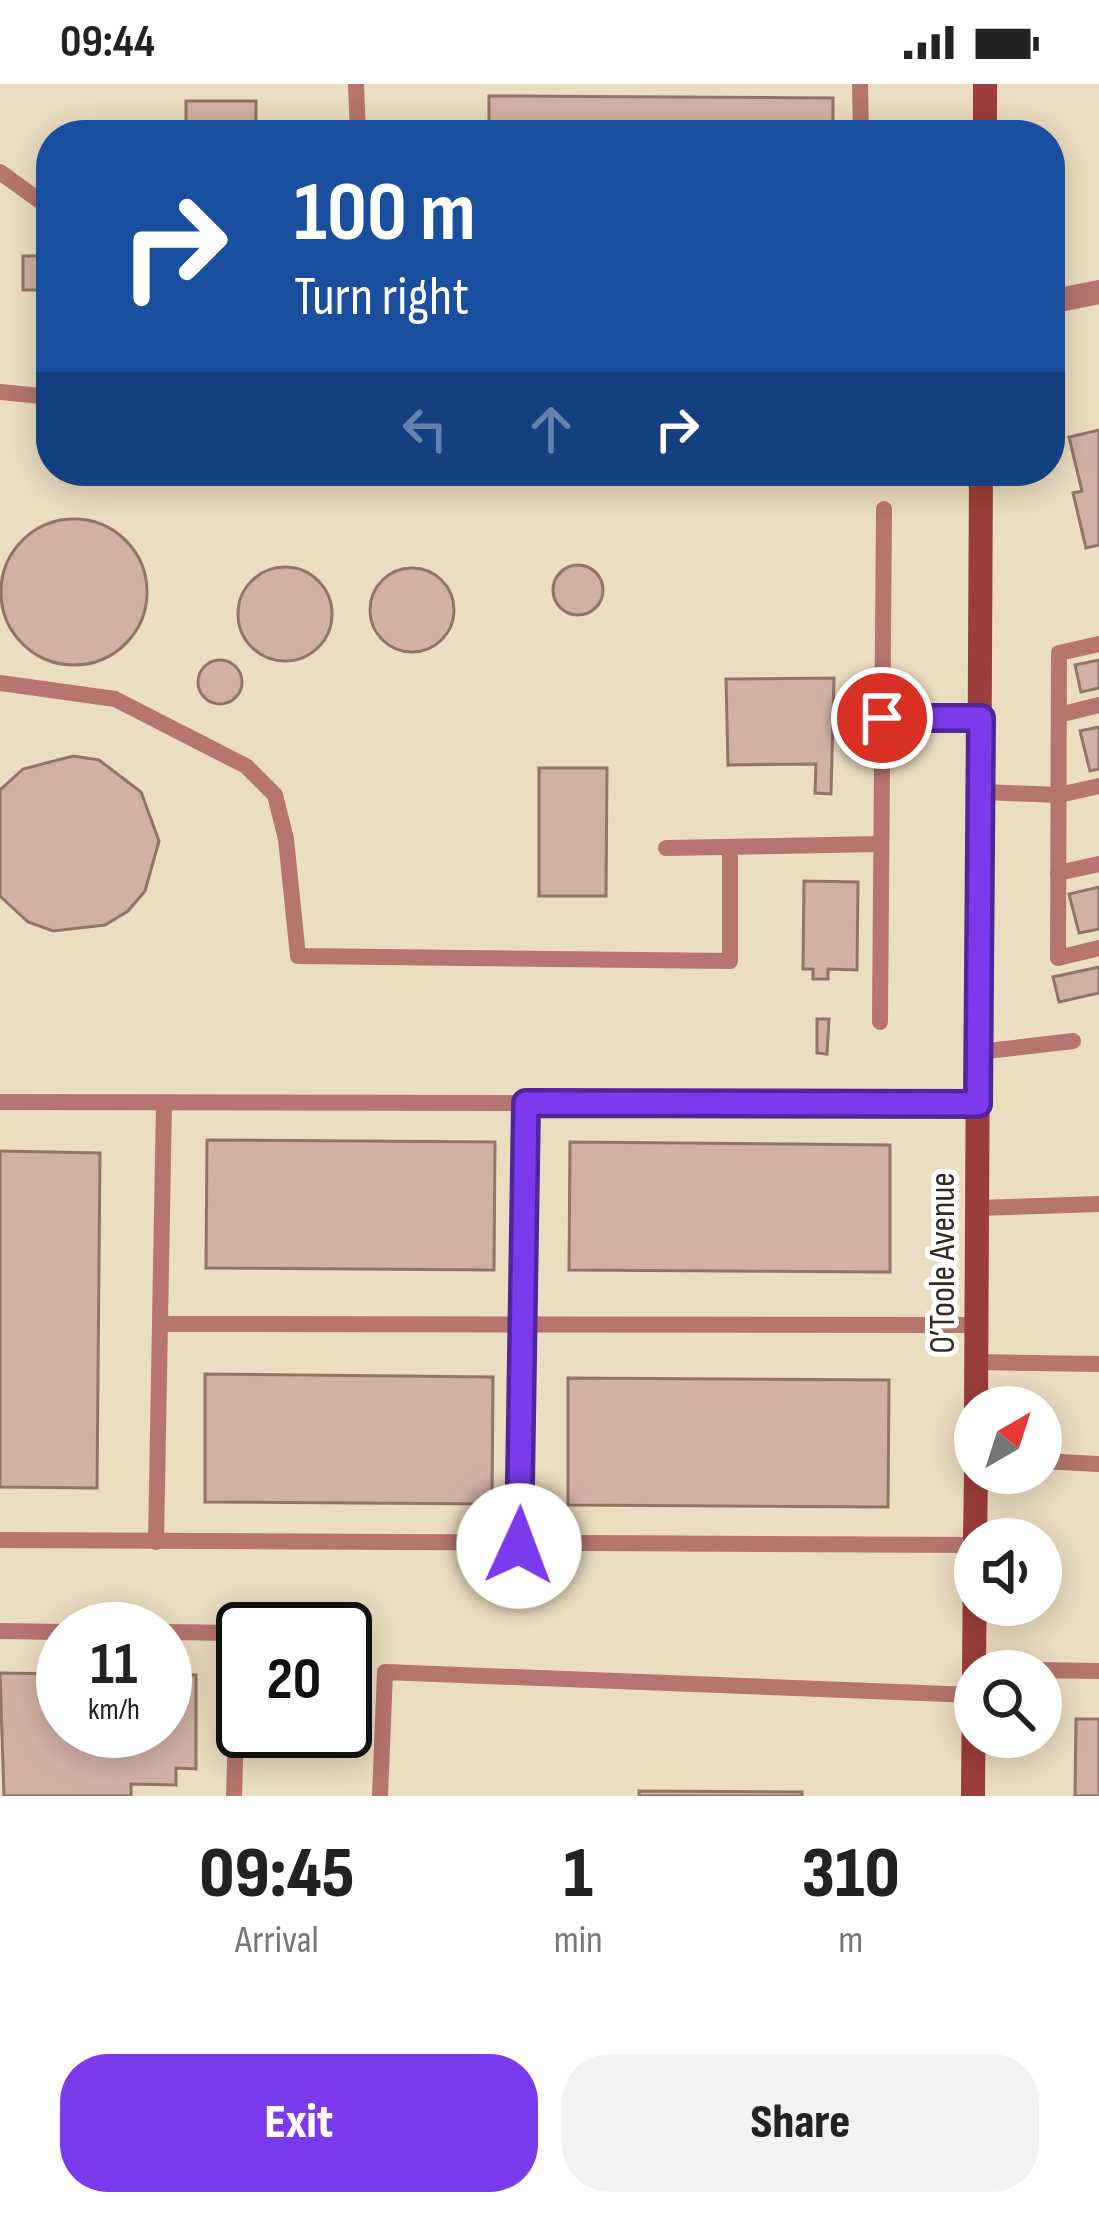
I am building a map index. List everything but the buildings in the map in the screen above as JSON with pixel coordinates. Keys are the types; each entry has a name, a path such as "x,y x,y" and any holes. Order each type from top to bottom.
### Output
{"street":[{"path":"985,84 985,120"},
{"path":"1065,299 1099,292"},
{"name":"O’Toole Avenue","path":"976,1386 981,486"},
{"path":"973,1758 973,1796"}],"lane":[{"path":"356,84 357,120"},
{"path":"860,84 861,120"},
{"path":"2,177 36,199"},
{"path":"0,392 36,396"},
{"path":"880,1022 884,509"},
{"path":"1099,644 1059,653 1058,958 1099,948"},
{"path":"0,683 115,699 246,766 275,795 286,839 298,956 730,961 730,848"},
{"path":"1059,715 1099,705"},
{"path":"882,718 981,718"},
{"path":"980,792 1059,795 1099,786"},
{"path":"666,848 881,844"},
{"path":"1058,873 1099,864"},
{"path":"979,1052 1073,1041"},
{"path":"0,1102 978,1104"},
{"path":"156,1543 164,1102"},
{"path":"519,1546 526,1103"},
{"path":"978,1208 1099,1204"},
{"path":"163,1324 976,1325"},
{"path":"976,1361 1099,1364"},
{"path":"1062,1462 1099,1464"},
{"path":"0,1540 954,1546"},
{"path":"0,1631 36,1632"},
{"path":"192,1632 239,1633 234,1796"},
{"path":"1062,1670 1099,1671"},
{"path":"380,1796 385,1672 954,1694"}],"route":[{"path":"519,1546 526,1103 978,1104 981,718 882,718"}]}
